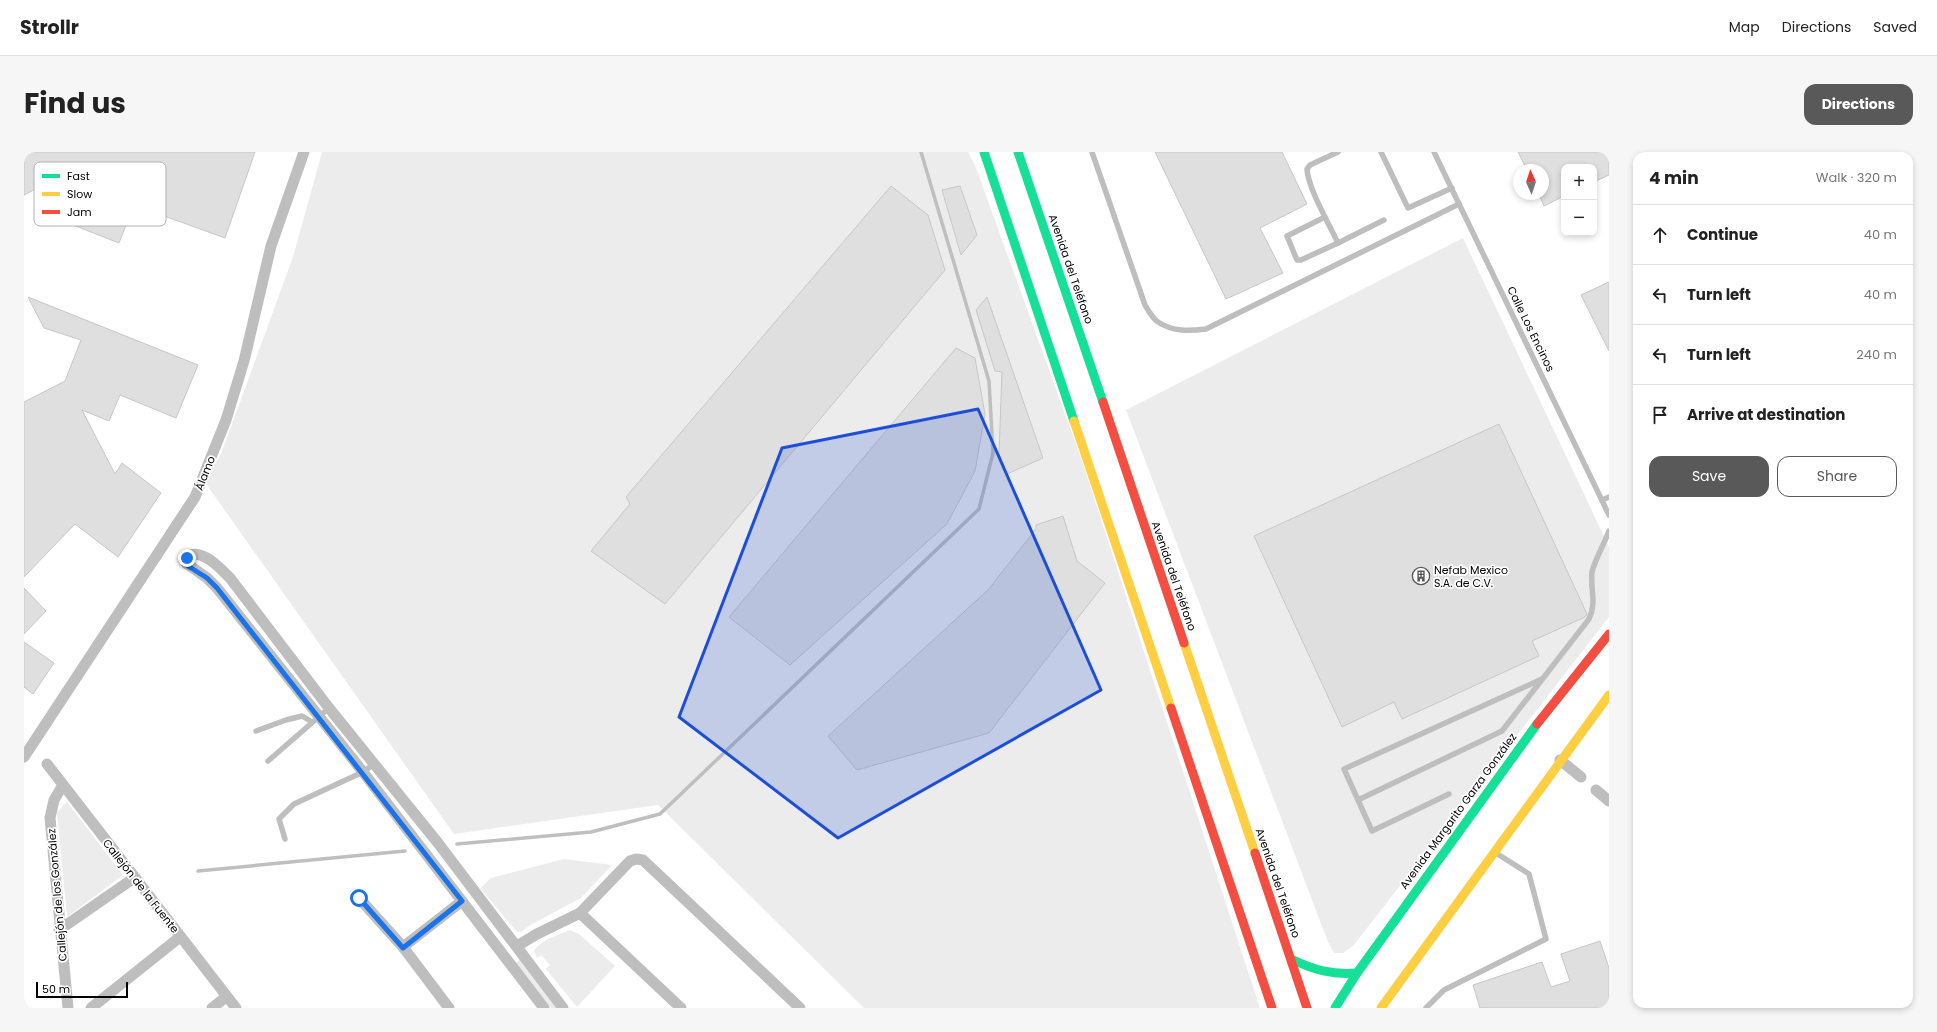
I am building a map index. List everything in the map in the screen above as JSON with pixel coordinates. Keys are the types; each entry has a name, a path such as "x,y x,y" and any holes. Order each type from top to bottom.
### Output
{"main road":[{"path":"984,152 1272,1008"},
{"name":"Avenida del Teléfono","path":"1018,152 1308,1008"},
{"name":"Avenida Margarito Garza González","path":"1335,1008 1357,973 1525,739 1609,634"},
{"path":"1381,1008 1560,760 1609,695"},
{"path":"1291,959 1321,973 1337,975 1357,973"}],"street":[{"name":"Álamo","path":"24,757 195,497 226,420 244,361 271,246 304,152"},
{"path":"544,1008 507,962 363,772 315,719 217,588 207,578 188,566 186,561 190,555 198,554 208,559 222,569 230,578 329,708 459,870 564,1008"},
{"path":"1560,760 1581,777"},
{"name":"Callejón de la Fuente","path":"47,764 236,1008"},
{"name":"Callejón de los González","path":"63,785 54,800 50,818 59,930 68,1008"},
{"path":"1596,790 1609,800"},
{"path":"507,962 519,949 537,934 580,913 630,861 636,859 643,860 800,1008"},
{"path":"446,880 459,870"},
{"path":"59,930 134,878"},
{"path":"359,898 403,948 449,1008"},
{"path":"403,948 462,901"},
{"path":"580,913 681,1008"},
{"path":"91,1008 180,936"},
{"path":"212,1008 226,997"}],"lane":[{"path":"1092,152 1145,305 1157,322 1173,329 1191,331 1206,329 1459,204"},
{"path":"1338,152 1310,165 1307,169 1307,174 1325,217 1338,243"},
{"path":"1381,152 1408,208 1452,188"},
{"name":"Calle Los Encinos","path":"1434,152 1609,515"},
{"path":"1325,217 1288,236 1295,257 1301,260 1384,220"},
{"path":"1602,500 1609,497"},
{"path":"1358,800 1502,731 1589,619 1593,610 1593,571 1609,531"},
{"path":"1449,794 1372,831 1344,769 1544,678"},
{"path":"268,761 329,708"},
{"path":"256,731 302,716 315,719"},
{"path":"285,839 279,819 294,804 363,772 374,764"},
{"path":"1426,1008 1444,990 1546,939 1529,874 1494,852"}],"highlighted area":[{"path":"978,409 1101,690 838,838 679,717 782,448"}],"shaded area":[{"path":"322,152 968,152 975,165 1082,461 1260,1008 864,1008 658,805 454,834 204,481 221,454 293,257"},
{"path":"1463,238 1609,547 1609,617 1353,946 1343,953 1334,953 1328,942 1126,410"},
{"path":"67,802 123,875 67,917 57,812"},
{"path":"564,859 612,865 581,898 532,924 521,932 517,932 480,888 491,878"},
{"path":"570,930 579,934 615,966 577,1007 546,969 550,965 541,955 537,958 534,951 545,941"},
{"path":"520,959 557,1008 551,1008 514,965"}],"building":[{"path":"24,152 255,152 225,238 166,217 166,162 34,162 34,190 24,195"},
{"path":"1155,152 1282,152 1307,204 1260,228 1283,273 1226,299"},
{"path":"1518,152 1609,152 1609,175 1597,181 1597,164 1561,164 1561,198 1544,206 1542,200 1549,200 1549,164 1524,164"},
{"path":"891,186 928,215 945,270 665,604 591,551 630,504 626,497"},
{"path":"960,186 977,235 961,255 942,190"},
{"path":"76,226 126,226 119,243"},
{"path":"1609,282 1609,351 1581,295"},
{"path":"28,297 198,365 176,418 120,395 109,421 82,410 115,474 122,463 161,493 118,557 75,524 24,577 24,402 65,381 81,340 44,328"},
{"path":"987,297 1043,458 1007,474 999,454 1002,372 995,371 976,310"},
{"path":"956,348 975,358 985,414 975,471 947,524 790,665 729,617"},
{"name":"Nefab Mexico S.A. de C.V.","path":"1499,424 1587,614 1585,617 1532,641 1539,656 1402,719 1394,702 1342,727 1254,536"},
{"path":"1063,516 1077,561 1105,583 989,733 857,770 828,736 988,590 1036,529 1036,525"},
{"path":"24,588 46,611 24,634"},
{"path":"24,642 54,663 33,694 24,687"},
{"path":"1600,941 1609,968 1609,1008 1480,1008 1473,985 1542,962 1551,987 1570,981 1561,954"}],"waterway":[{"path":"457,844 591,832 660,814 979,509 993,453 989,381 921,152"},
{"path":"198,871 405,851"}],"traffic: fast":[{"path":"984,152 1074,421"},
{"path":"1018,152 1103,402"},
{"path":"1335,1008 1357,973 1537,724"},
{"path":"1291,959 1323,971 1357,973"}],"traffic: slow":[{"path":"1074,421 1171,708"},
{"path":"1184,643 1255,853"},
{"path":"1381,1008 1609,695"}],"traffic: jam":[{"path":"1103,402 1184,643"},
{"path":"1537,724 1609,634"},
{"path":"1171,708 1272,1008"},
{"path":"1255,853 1307,1008"}],"place":[{"name":"Nefab Mexico S.A. de C.V.","path":"1421,576"}],"route":[{"path":"187,558 186,563 188,566 207,578 217,588 363,772 462,901 403,948 359,898"}]}
